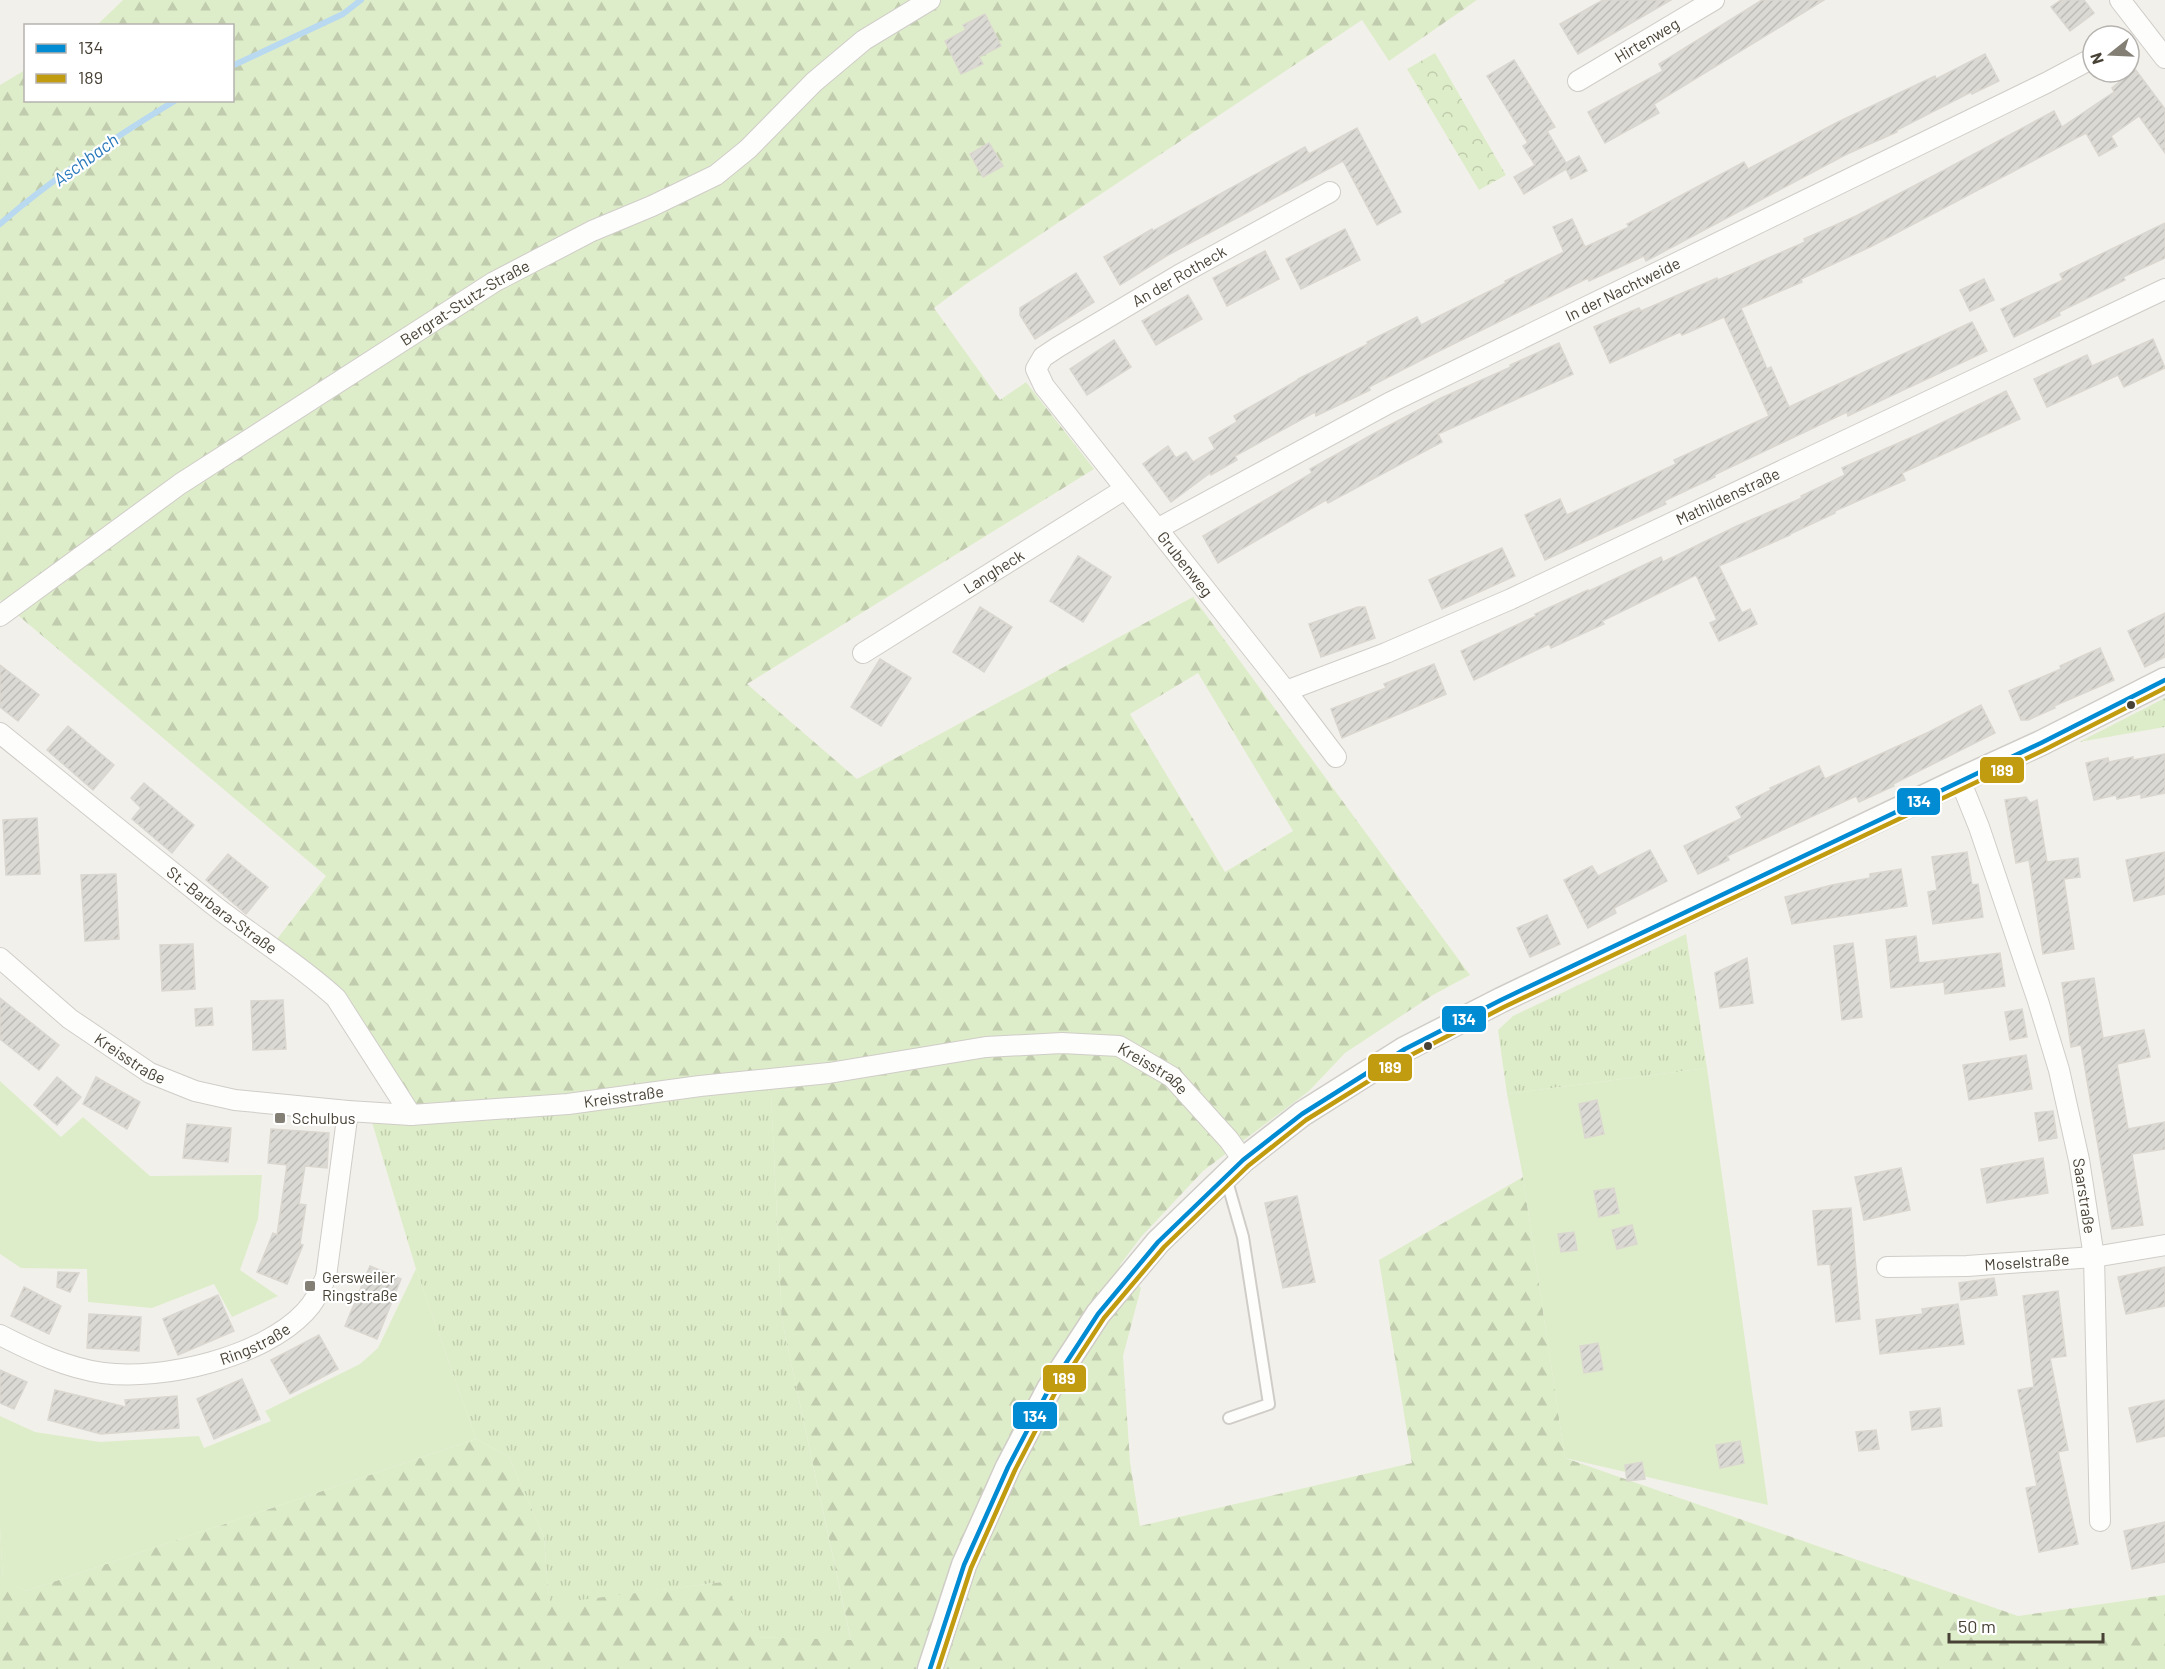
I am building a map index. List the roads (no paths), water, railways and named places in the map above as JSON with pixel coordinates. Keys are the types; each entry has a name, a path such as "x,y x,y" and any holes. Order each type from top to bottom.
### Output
{"street":[{"name":"Bergrat-Stutz-Straße","path":"0,616 180,484 494,282 592,231 652,206 716,175 748,149 814,82 864,40 930,0"},
{"name":"Hirtenweg","path":"1578,81 1714,0"},
{"path":"2120,0 2131,24"},
{"path":"2141,39 2165,58"},
{"name":"In der Nachtweide","path":"1157,529 1389,404 2081,64"},
{"name":"An der Rotheck","path":"1036,369 1043,357 1058,347 1179,275 1330,192"},
{"name":"Mathildenstraße","path":"1286,691 1386,653 1511,599 2165,289"},
{"name":"Grubenweg","path":"1036,369 1044,386 1336,757"},
{"name":"Langheck","path":"863,653 1125,489"},
{"path":"930,1669 964,1565 1008,1467 1049,1389 1098,1314 1158,1242 1243,1160 1302,1114 1405,1049 1501,1000 2041,743 2165,680"},
{"name":"St.-Barbara-Straße","path":"0,733 130,839 336,998 411,1115"},
{"name":"Saarstraße","path":"1960,780 1979,827 2059,1070 2079,1160 2094,1257 2100,1521"},
{"name":"Kreisstraße","path":"0,958 70,1018 150,1073 195,1091 235,1100 411,1115 568,1104 700,1086 829,1073 987,1047 1062,1043 1119,1046 1172,1077 1229,1140 1243,1160"},
{"name":"Ringstraße","path":"0,1335 31,1352 76,1368 142,1376 171,1373 230,1357 285,1328 304,1313 316,1298 326,1277 348,1111"},
{"name":"Moselstraße","path":"1887,1267 1967,1266 2094,1257 2165,1245"}],"lane":[{"path":"1225,1176 1243,1237 1269,1404 1229,1418"}],"waterway":[{"name":"Aschbach","path":"234,65 343,14 361,0"},
{"name":"Aschbach","path":"0,224 85,159 173,102"}],"place":[{"name":"Schulbus","path":"280,1118"},
{"name":"Gersweiler Ringstraße","path":"310,1286"}]}
